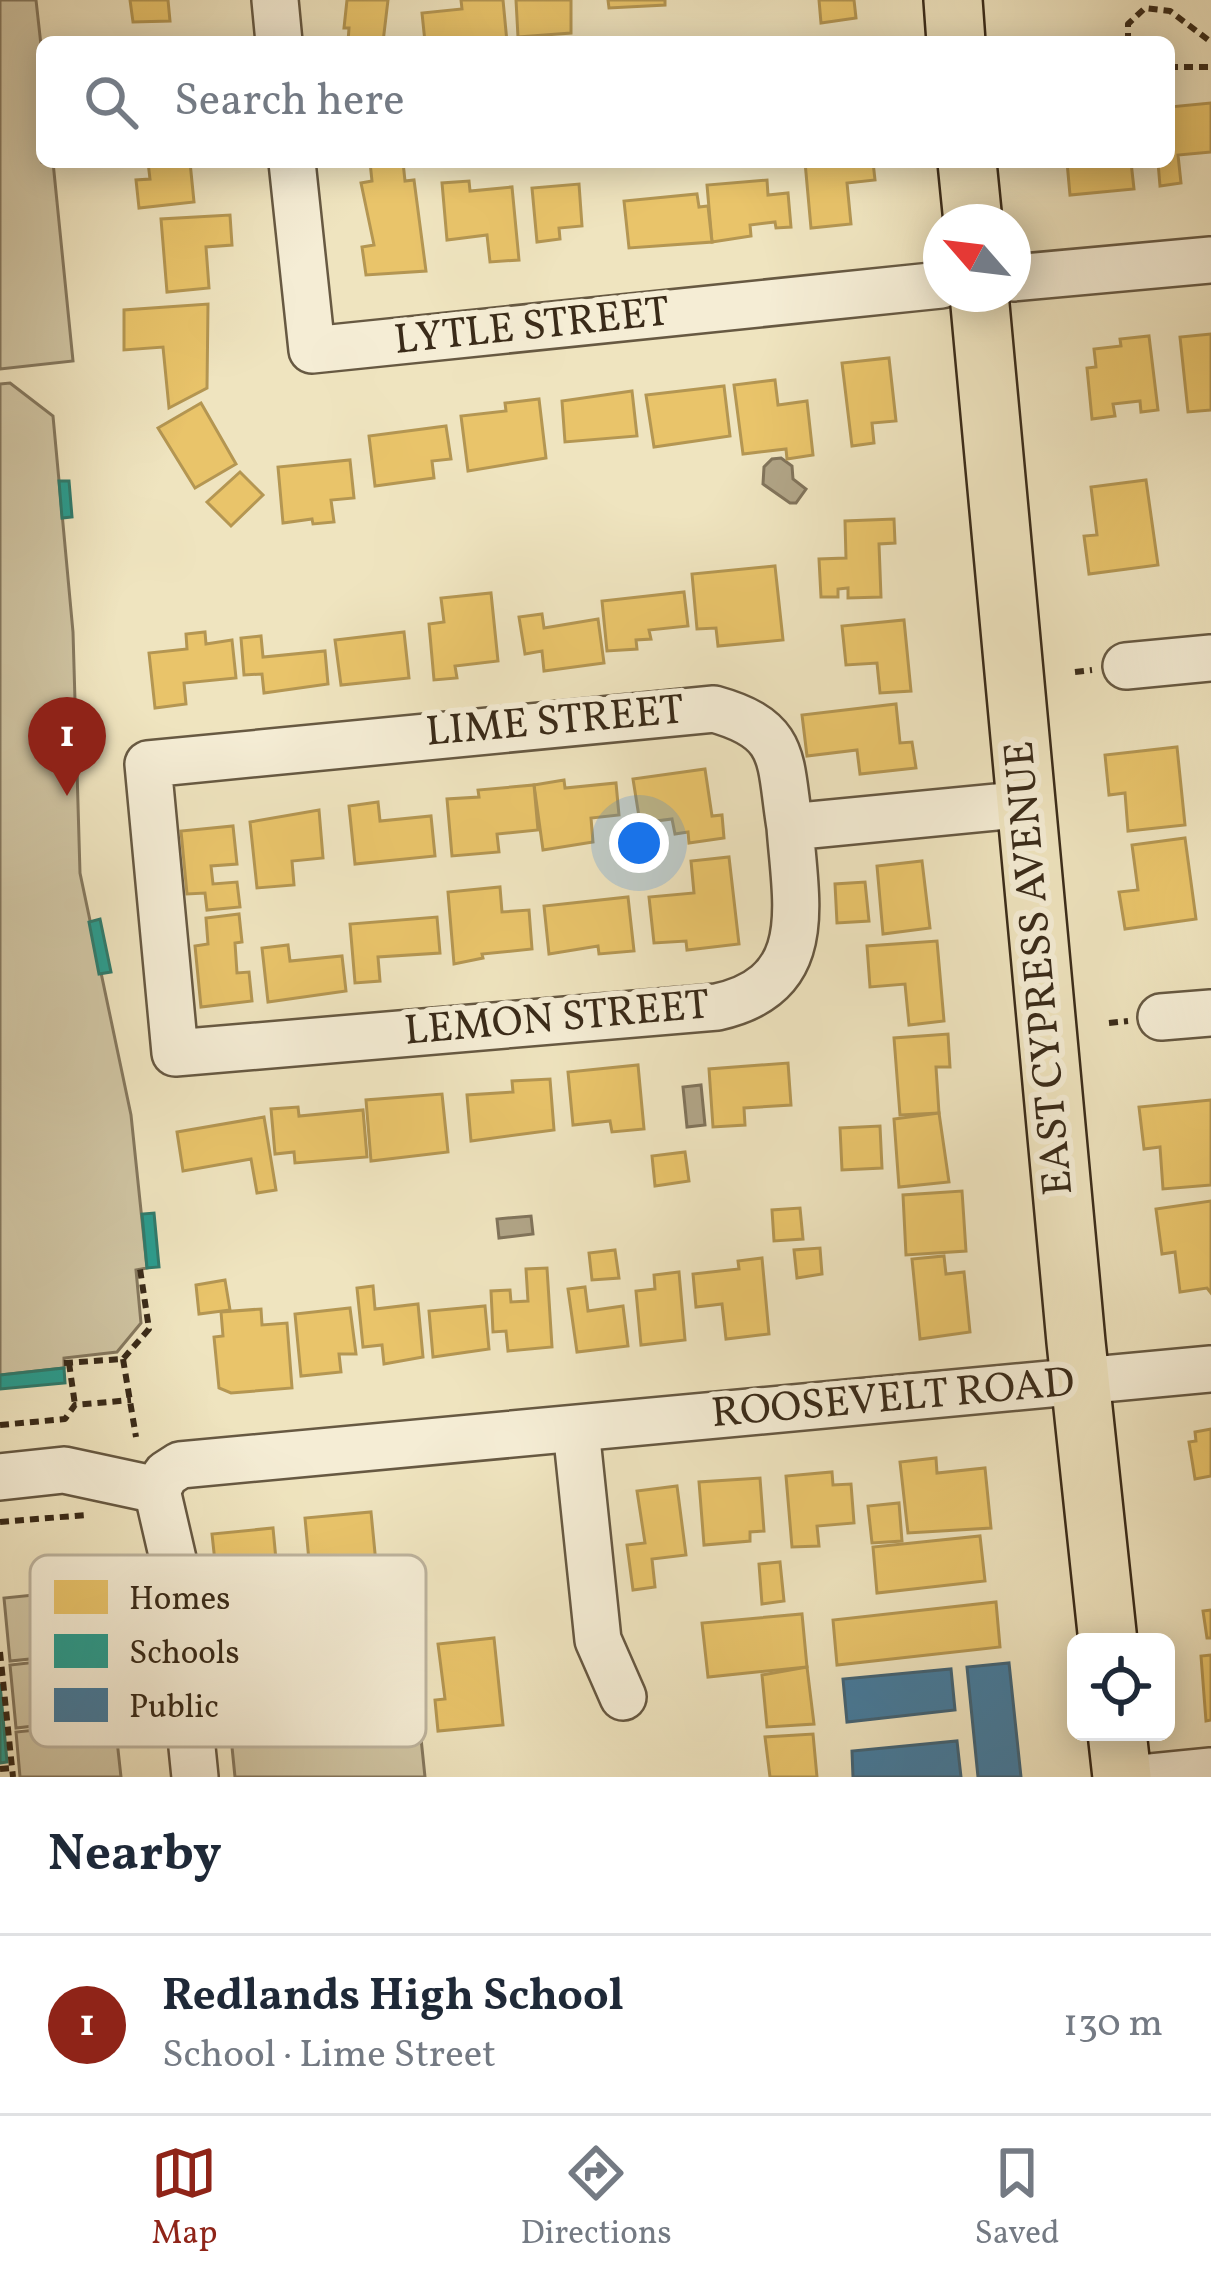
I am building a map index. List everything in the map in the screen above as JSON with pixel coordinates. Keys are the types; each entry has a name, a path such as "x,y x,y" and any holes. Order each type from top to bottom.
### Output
{"main road":[{"path":"952,0 955,36"},
{"path":"968,168 972,204"},
{"name":"EAST CYPRESS AVENUE","path":"982,312 1107,1633"},
{"path":"1118,1741 1122,1777"}],"street":[{"path":"275,0 278,36"},
{"name":"LYTLE STREET","path":"293,168 312,350 923,287"},
{"path":"1031,276 1211,260"},
{"path":"1126,666 1211,658"},
{"name":"LIME STREET","path":"175,1053 148,764 714,709 756,726 776,745 790,827"},
{"path":"790,827 1026,803"},
{"name":"LEMON STREET","path":"175,1053 717,1007 746,1000 779,975 792,947 797,921 790,827"},
{"path":"1161,1017 1211,1013"},
{"name":"ROOSEVELT ROAD","path":"157,1490 166,1474 180,1465 1211,1369"},
{"path":"575,1429 598,1640 623,1696"},
{"path":"0,1477 64,1470 157,1490 172,1555"},
{"path":"192,1747 195,1777"},
{"path":"1151,1777 1211,1771"}],"path":[{"path":"1128,36 1128,24 1144,8 1169,11 1211,41"},
{"path":"1175,67 1211,67"},
{"path":"0,1425 65,1419 75,1405 66,1363 123,1359 148,1329 140,1269"},
{"path":"123,1359 136,1437"},
{"path":"75,1405 131,1400"},
{"path":"0,1652 13,1772 0,1769"}],"shaded area":[{"path":"0,0 36,0 40,36 36,36 36,168 54,168 73,361 0,369"},
{"path":"10,383 53,416 73,632 80,873 131,1115 147,1268 136,1270 141,1323 117,1352 64,1358 64,1368 0,1375 0,384"},
{"path":"781,458 792,466 793,479 806,489 796,503 763,484 764,467"},
{"path":"701,1085 705,1125 687,1127 683,1087"},
{"path":"531,1216 533,1234 499,1238 497,1219"},
{"path":"30,1595 30,1659 10,1661 4,1598"},
{"path":"30,1663 30,1726 16,1728 10,1665"},
{"path":"30,1731 30,1747 118,1747 121,1777 20,1777 16,1732"},
{"path":"232,1747 422,1747 425,1777 235,1777"}],"building: Homes":[{"path":"130,0 168,0 170,21 133,22"},
{"path":"347,0 388,0 384,36 348,36 349,28 344,28"},
{"path":"461,0 503,0 506,36 424,36 422,13 462,9"},
{"path":"516,0 571,0 571,33 518,36"},
{"path":"608,0 665,0 665,5 609,8"},
{"path":"819,0 854,0 856,18 821,23"},
{"path":"1211,103 1211,152 1178,155 1181,183 1160,186 1158,168 1175,168 1175,106"},
{"path":"149,168 191,168 194,202 139,208 136,180 150,179"},
{"path":"371,168 404,168 405,181 414,180 426,271 366,275 362,247 374,245 361,183 372,181"},
{"path":"806,168 874,168 875,180 847,183 851,224 811,228"},
{"path":"1068,168 1132,168 1134,189 1070,195"},
{"path":"767,180 768,195 788,193 791,227 776,228 775,222 750,225 751,236 712,242 707,185"},
{"path":"469,181 470,191 512,187 519,260 490,262 487,235 447,240 442,183"},
{"path":"579,184 582,226 559,228 560,239 537,242 532,188"},
{"path":"697,194 699,207 708,206 712,242 629,248 624,201"},
{"path":"230,215 232,245 206,247 209,288 167,292 161,219"},
{"path":"208,304 207,388 169,408 163,347 124,350 124,310"},
{"path":"1211,334 1211,410 1188,412 1180,337"},
{"path":"1149,336 1158,410 1141,412 1140,401 1113,404 1115,416 1092,419 1087,368 1096,367 1094,349 1121,346 1120,339"},
{"path":"889,358 896,421 872,423 874,443 852,446 842,363"},
{"path":"775,380 778,405 807,401 813,455 787,459 786,449 743,454 734,385"},
{"path":"724,386 730,436 654,447 646,395"},
{"path":"632,391 637,436 565,442 562,401"},
{"path":"539,399 546,458 468,471 461,416 506,411 505,403"},
{"path":"201,403 236,464 195,488 158,428"},
{"path":"446,426 451,459 432,461 434,478 375,486 369,436"},
{"path":"350,460 354,498 331,500 334,522 283,523 278,467"},
{"path":"240,472 263,495 231,526 207,502"},
{"path":"1146,480 1158,565 1089,574 1084,536 1097,535 1091,487"},
{"path":"894,519 895,543 879,544 881,597 848,598 848,588 838,589 838,597 821,597 819,559 846,558 845,521"},
{"path":"775,566 783,640 718,646 716,628 697,629 692,574"},
{"path":"684,592 688,626 649,630 651,639 636,640 637,649 607,651 602,601"},
{"path":"491,593 498,661 455,666 457,678 434,680 429,624 444,622 441,598"},
{"path":"542,614 544,628 598,619 604,663 544,671 542,651 525,654 519,617"},
{"path":"904,620 911,691 880,693 877,663 846,665 842,626"},
{"path":"205,632 206,644 232,640 236,678 184,683 186,704 155,708 149,653 187,649 186,634"},
{"path":"404,632 409,678 341,685 335,640"},
{"path":"261,636 263,657 325,651 328,684 264,693 262,674 244,675 241,638"},
{"path":"896,704 900,743 912,742 916,768 860,774 857,750 807,756 802,715"},
{"path":"1177,747 1185,825 1128,831 1125,793 1109,795 1105,755"},
{"path":"705,769 712,816 722,815 724,838 689,843 688,832 675,834 672,819 640,823 633,779"},
{"path":"564,780 565,788 616,783 619,815 591,818 593,842 543,850 534,785"},
{"path":"534,785 538,830 497,834 499,852 452,856 447,799 479,797 478,790"},
{"path":"378,802 380,821 431,816 435,856 355,864 349,806"},
{"path":"319,810 323,858 292,861 294,885 257,888 250,822"},
{"path":"233,826 237,864 211,866 213,884 237,882 240,907 207,910 205,893 187,894 181,831"},
{"path":"1185,838 1196,919 1125,929 1119,892 1138,890 1132,845"},
{"path":"729,857 739,944 687,950 686,941 654,943 649,897 694,893 691,861"},
{"path":"922,861 930,928 883,934 877,866"},
{"path":"865,882 869,921 837,923 835,884"},
{"path":"500,887 502,912 529,910 532,949 482,954 483,958 454,964 448,892"},
{"path":"628,897 634,951 599,954 598,946 549,954 544,906"},
{"path":"239,914 242,942 235,943 237,973 249,972 252,1001 201,1007 195,946 208,944 206,918"},
{"path":"437,917 440,953 378,957 380,981 355,983 350,924"},
{"path":"937,941 944,1021 909,1025 905,984 870,987 867,946"},
{"path":"288,945 290,961 342,956 346,991 268,1002 262,948"},
{"path":"948,1034 950,1067 936,1067 939,1113 900,1115 894,1038"},
{"path":"788,1063 791,1105 744,1108 745,1125 713,1127 709,1069"},
{"path":"638,1065 644,1129 612,1132 610,1121 573,1125 568,1072"},
{"path":"550,1079 554,1130 471,1141 467,1095 513,1092 512,1081"},
{"path":"442,1094 448,1152 371,1161 366,1100"},
{"path":"1211,1100 1211,1185 1163,1189 1160,1147 1144,1149 1139,1107"},
{"path":"298,1107 299,1116 363,1110 367,1157 295,1163 294,1152 275,1154 271,1109"},
{"path":"939,1113 949,1182 899,1187 894,1119"},
{"path":"264,1117 276,1190 257,1193 251,1159 183,1171 177,1132"},
{"path":"880,1126 882,1168 842,1170 840,1128"},
{"path":"685,1152 689,1181 655,1186 652,1156"},
{"path":"962,1191 966,1251 906,1255 903,1195"},
{"path":"1211,1201 1211,1293 1207,1288 1180,1292 1175,1252 1162,1254 1156,1209"},
{"path":"800,1208 803,1239 774,1241 772,1210"},
{"path":"820,1248 822,1274 797,1278 794,1250"},
{"path":"615,1250 619,1278 592,1280 589,1253"},
{"path":"944,1256 946,1274 964,1272 970,1332 920,1339 912,1259"},
{"path":"762,1258 769,1334 726,1339 722,1304 696,1307 693,1274 739,1269 738,1261"},
{"path":"547,1268 552,1347 508,1351 506,1331 493,1332 491,1291 510,1290 511,1302 528,1301 526,1269"},
{"path":"679,1272 685,1340 641,1345 636,1291 655,1289 654,1275"},
{"path":"225,1280 230,1310 199,1314 196,1285"},
{"path":"373,1286 375,1309 418,1304 423,1357 384,1364 382,1345 363,1347 357,1288"},
{"path":"585,1287 588,1311 623,1306 628,1346 577,1352 568,1289"},
{"path":"485,1306 489,1349 433,1357 429,1311"},
{"path":"350,1308 356,1354 339,1354 341,1372 301,1376 295,1314"},
{"path":"261,1309 262,1325 287,1323 292,1388 231,1393 219,1388 214,1337 223,1336 221,1312"},
{"path":"1211,1429 1211,1476 1195,1479 1189,1442 1196,1441 1195,1432"},
{"path":"936,1458 937,1473 985,1468 991,1528 908,1533 900,1462"},
{"path":"832,1472 833,1485 851,1484 854,1523 817,1526 819,1546 792,1547 786,1476"},
{"path":"760,1478 764,1531 750,1532 750,1541 704,1545 699,1482"},
{"path":"677,1486 686,1555 652,1559 655,1587 633,1590 627,1545 645,1543 637,1491"},
{"path":"899,1503 902,1541 872,1543 868,1506"},
{"path":"371,1512 375,1555 308,1555 305,1518"},
{"path":"273,1528 276,1555 214,1555 212,1534"},
{"path":"980,1536 985,1581 877,1593 873,1547"},
{"path":"780,1562 784,1601 762,1604 759,1564"},
{"path":"996,1602 1000,1647 837,1665 833,1620"},
{"path":"1211,1610 1211,1638 1207,1638 1203,1611"},
{"path":"802,1614 807,1667 708,1677 702,1623"},
{"path":"494,1638 503,1725 438,1731 435,1700 445,1699 438,1644"},
{"path":"1211,1655 1211,1720 1206,1721 1201,1656"},
{"path":"807,1667 814,1724 767,1727 762,1675"},
{"path":"813,1734 817,1777 770,1777 765,1737"}],"building: Schools":[{"path":"59,481 69,481 72,517 62,518"},
{"path":"100,919 111,972 99,974 89,922"},
{"path":"154,1213 159,1267 147,1268 142,1214"},
{"path":"64,1368 65,1383 0,1389 0,1375"},
{"path":"0,1684 7,1762 0,1763"}],"building: Public":[{"path":"1009,1663 1021,1777 978,1777 967,1667"},
{"path":"951,1669 955,1710 847,1722 843,1679"},
{"path":"957,1741 961,1777 853,1777 852,1751"}],"place":[{"name":"Redlands High School","path":"67,796"}]}
